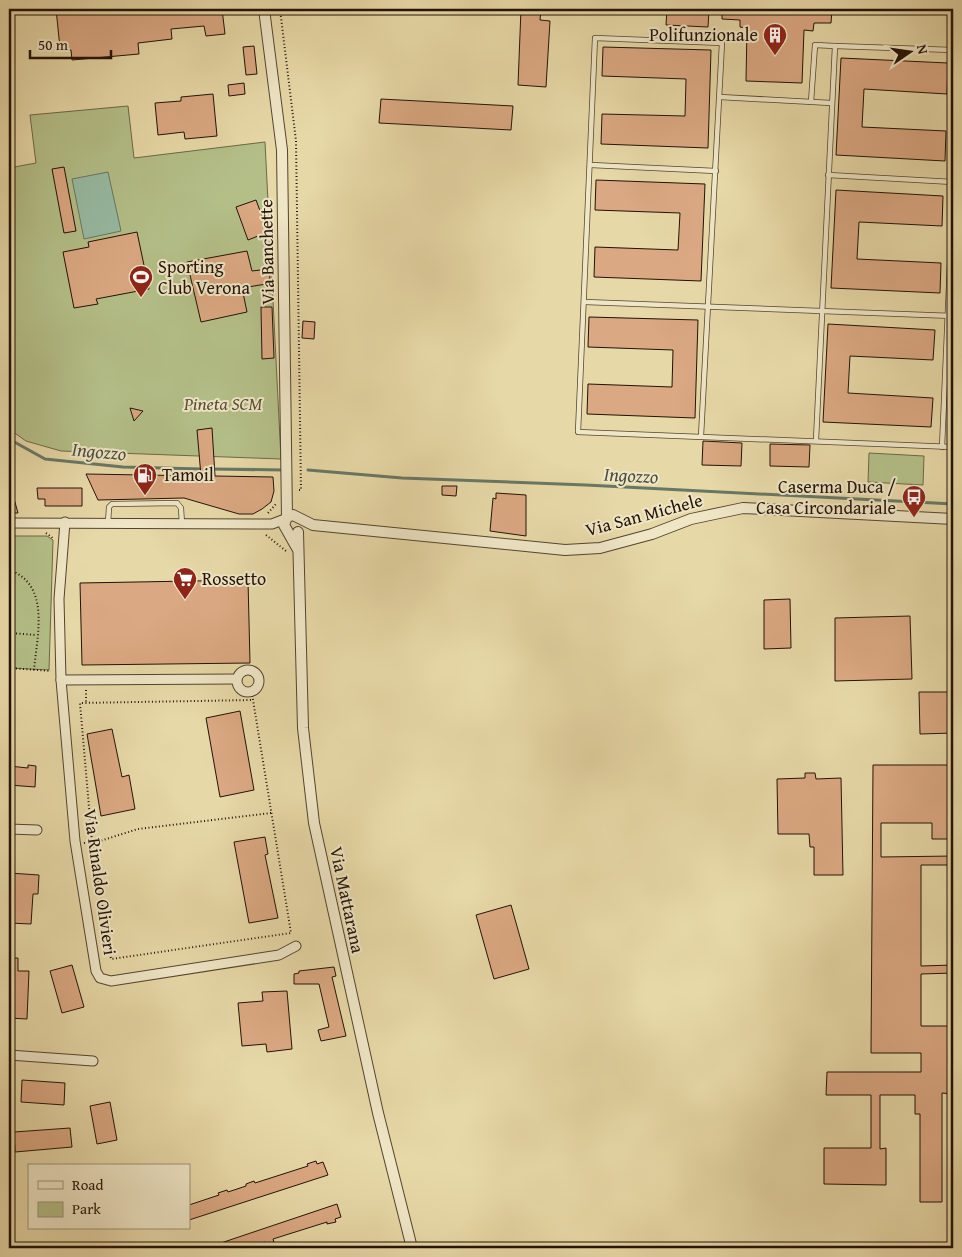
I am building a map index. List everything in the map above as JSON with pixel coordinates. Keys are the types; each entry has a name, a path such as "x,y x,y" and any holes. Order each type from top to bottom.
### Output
{"street":[{"name":"Via Banchette","path":"264,9 282,150 288,496 293,524"},
{"name":"Via San Michele","path":"293,524 566,550 600,548 652,534 691,519 743,508 953,518"},
{"name":"Via Rinaldo Olivieri","path":"65,522 59,599 61,676 75,845 96,971 100,978 106,981 279,955 296,946"},
{"path":"9,523 293,524"},
{"name":"Via Mattarana","path":"293,524 298,552 303,728 314,822 376,1104 412,1248"},
{"path":"250,670 256,673 259,684 252,696 241,690 237,679 243,671 250,670"},
{"path":"61,676 86,680 237,679"},
{"path":"9,829 37,830"},
{"path":"9,1055 93,1061"}],"lane":[{"path":"701,436 722,43 595,38 578,432 816,440 953,447"},
{"path":"811,102 815,45 953,50"},
{"path":"816,440 835,46"},
{"path":"720,97 831,103"},
{"path":"591,165 716,171"},
{"path":"828,176 953,182"},
{"path":"942,447 950,316 953,193"},
{"path":"585,302 950,316"},
{"path":"108,523 108,507 112,504 177,503 181,508 182,524"}],"path":[{"path":"45,533 54,537 56,545"},
{"path":"264,534 275,540 288,553 298,552"},
{"path":"9,570 19,574 29,583 37,597 37,635 34,670"},
{"path":"9,633 37,635"},
{"path":"9,668 34,670 61,676"},
{"path":"86,680 86,703"},
{"path":"252,696 291,933 111,959 92,842 80,703 86,703 252,696"},
{"path":"75,845 138,829 272,813"}],"green space":[{"name":"Sporting Club Verona","path":"128,106 134,158 265,142 281,459 61,451 26,441 9,429 9,168 36,163 30,115"},
{"path":"869,453 924,456 923,485 868,482"},
{"path":"9,536 47,536 53,540 49,670 9,668"}],"shaded area":[{"path":"108,172 121,231 84,239 72,179"}],"building":[{"path":"56,9 222,9 225,34 206,36 204,26 171,29 172,39 138,43 139,54 72,60 71,50 64,51 60,48"},
{"path":"521,9 541,9 540,20 550,21 546,87 518,85"},
{"path":"667,9 709,10 708,27 666,25"},
{"name":"Polifunzionale","path":"722,9 832,9 831,23 814,23 813,31 804,30 802,83 746,81 747,28 740,27 740,20 722,19"},
{"path":"254,46 257,74 246,75 243,47"},
{"path":"603,47 711,50 708,148 601,144 602,114 685,116 686,79 602,76"},
{"path":"841,58 948,63 947,94 864,89 862,127 946,131 945,161 836,155"},
{"path":"244,83 245,94 229,96 228,85"},
{"path":"213,94 217,136 185,139 184,132 158,135 155,103 181,101 181,97"},
{"path":"381,99 513,106 511,130 379,123"},
{"path":"64,167 76,231 64,233 52,169"},
{"path":"596,180 705,184 701,281 594,277 595,247 678,250 680,213 595,210"},
{"path":"836,190 943,196 942,226 859,222 857,259 941,263 940,293 831,288"},
{"path":"256,200 268,232 248,240 236,207"},
{"path":"137,232 149,289 96,299 98,304 74,308 63,252 89,247 88,242"},
{"path":"247,251 252,271 269,269 270,279 266,280 266,284 242,288 247,312 201,322 187,262"},
{"path":"261,307 272,307 274,358 262,359"},
{"path":"589,317 698,320 695,418 587,414 588,384 672,387 673,350 588,347"},
{"path":"303,321 315,322 314,339 302,338"},
{"path":"828,324 935,330 933,360 850,356 848,393 933,398 931,427 823,422"},
{"path":"130,408 143,411 134,421"},
{"path":"212,428 215,476 273,477 274,491 271,502 262,509 253,514 239,514 184,498 98,500 86,474 201,476 197,430"},
{"path":"703,441 742,443 741,466 702,465"},
{"path":"770,444 810,445 809,467 770,466"},
{"path":"442,486 457,486 456,496 442,495"},
{"path":"9,488 11,488 18,513 9,513"},
{"path":"37,488 82,488 82,506 45,506 45,499 38,499"},
{"path":"496,493 526,495 526,536 490,531 493,498 496,499"},
{"path":"248,580 250,663 82,665 80,583"},
{"path":"790,599 791,648 764,649 764,600"},
{"path":"910,616 912,679 835,681 835,618"},
{"path":"919,692 953,692 953,733 920,734"},
{"path":"240,711 254,790 220,797 206,718"},
{"path":"112,729 122,777 129,775 135,809 101,816 87,734"},
{"path":"28,765 36,766 35,787 9,785 9,766 28,768"},
{"path":"873,765 953,765 953,790 949,790 949,808 953,808 953,839 932,839 932,823 881,823 881,857 953,856 953,865 921,865 921,966 953,965 953,973 921,974 921,1026 953,1026 953,1094 942,1093 942,1202 920,1202 920,1114 915,1114 915,1095 880,1095 880,1149 886,1148 886,1185 824,1184 824,1148 871,1148 871,1095 826,1095 827,1072 921,1072 921,1053 871,1053"},
{"path":"805,773 815,773 816,779 841,778 843,875 814,875 814,847 810,847 809,834 778,834 777,779 805,778"},
{"path":"265,837 268,854 265,855 278,918 249,923 234,842"},
{"path":"9,873 39,875 38,894 33,894 31,924 9,923"},
{"path":"511,905 529,969 494,979 476,915"},
{"path":"9,958 18,958 18,971 29,971 27,1019 9,1018"},
{"path":"72,965 84,1007 62,1013 50,971"},
{"path":"334,967 336,976 332,977 346,1036 321,1041 318,1030 329,1027 319,984 294,984 294,974 299,973 299,971"},
{"path":"287,991 292,1049 267,1052 266,1044 242,1046 238,1003 263,1001 262,992"},
{"path":"22,1080 65,1083 64,1105 21,1102"},
{"path":"110,1102 117,1140 97,1144 90,1106"},
{"path":"70,1128 72,1147 15,1152 14,1132"},
{"path":"316,1161 317,1164 323,1162 328,1175 190,1220 190,1205 219,1195 218,1193 246,1186 246,1184 254,1181 255,1183 308,1166 307,1164"},
{"path":"337,1204 341,1217 335,1219 336,1222 327,1224 327,1222 273,1239 274,1242 265,1244 265,1242 246,1248 206,1248"}],"waterway":[{"name":"Ingozzo","path":"9,439 45,459 123,467 202,469"},
{"name":"Ingozzo","path":"211,469 283,470"},
{"name":"Ingozzo","path":"308,470 402,478 586,485 953,504"}],"place":[{"name":"Polifunzionale","path":"775,56"},
{"name":"Sporting Club Verona","path":"141,298"},
{"name":"Tamoil","path":"145,496"},
{"name":"Caserma Duca / Casa Circondariale","path":"914,518"},
{"name":"Rossetto","path":"185,600"}],"park label":[{"name":"Pineta SCM","path":"223,404"}]}
